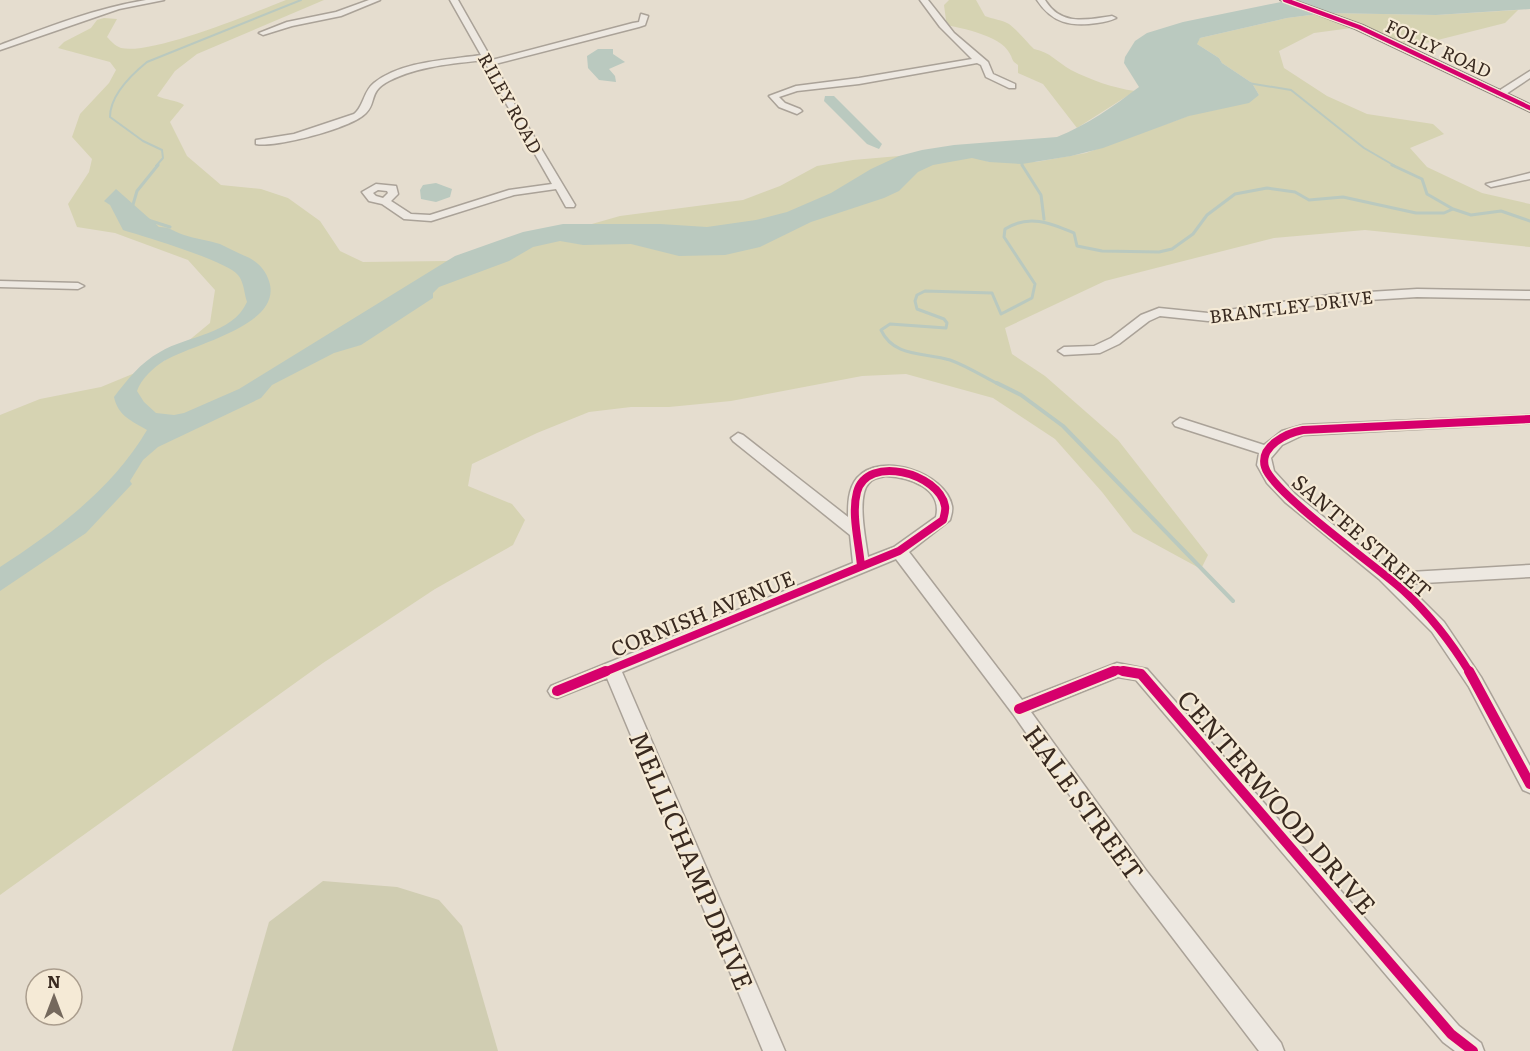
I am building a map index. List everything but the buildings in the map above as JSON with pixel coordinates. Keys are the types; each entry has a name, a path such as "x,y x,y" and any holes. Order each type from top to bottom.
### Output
{"main road":[{"name":"FOLLY ROAD","path":"1285,0 1334,17 1530,108"},
{"name":"FOLLY ROAD","path":"1298,0 1335,15 1334,17"}],"street":[{"path":"0,48 118,7 160,0"},
{"path":"263,33 290,24 338,14 376,0"},
{"name":"RILEY ROAD","path":"454,0 511,105 570,205"},
{"path":"924,0 947,30 978,60 986,64 989,75 1012,86"},
{"path":"1041,0 1050,12 1073,24 1112,18"},
{"path":"258,142 271,143 306,136 355,117 363,111 369,92 390,77 426,67 488,60 636,25 642,23 644,16"},
{"path":"797,111 782,105 773,96 796,89 978,60"},
{"path":"1500,94 1530,74"},
{"path":"1491,184 1530,176"},
{"path":"385,201 408,217 431,218 513,192 559,186"},
{"path":"0,284 78,286"},
{"name":"BRANTLEY DRIVE","path":"1064,351 1096,350 1115,341 1145,318 1159,312 1208,317 1337,298 1418,293 1530,295"},
{"path":"1179,423 1266,450 1280,438 1303,430 1530,419"},
{"path":"738,438 858,533"},
{"name":"SANTEE STREET","path":"1266,450 1263,459 1271,479 1290,498 1418,606 1439,627 1468,672 1530,784"},
{"name":"CORNISH AVENUE","path":"557,691 612,669 861,566 899,550 943,520 945,506 935,490 921,477 906,471 884,472 866,477 857,489 861,566"},
{"name":"HALE STREET","path":"899,550 1019,709 1138,876 1273,1051"},
{"path":"1387,579 1530,571"},
{"name":"MELLICHAMP DRIVE","path":"612,669 774,1051"},
{"name":"CENTERWOOD DRIVE","path":"1019,709 1118,670 1141,674 1451,1034 1473,1051"}],"shaded area":[{"path":"286,0 324,0 197,54 175,71 157,96 184,105 170,122 187,156 221,185 261,189 288,198 320,221 340,251 363,262 446,261 494,252 620,216 743,200 780,186 817,166 853,160 899,156 979,158 989,162 1036,162 1086,153 1191,115 1259,95 1252,83 1195,43 1200,38 1287,18 1326,13 1436,15 1518,10 1505,23 1406,48 1359,27 1314,33 1279,51 1284,68 1327,96 1367,114 1433,124 1444,134 1410,148 1427,167 1482,193 1530,204 1530,247 1365,230 1274,238 1105,281 1005,328 1012,354 1045,376 1118,440 1208,555 1201,569 1133,532 1102,492 1055,439 993,398 906,374 862,376 731,401 589,412 537,433 472,464 468,486 512,504 525,520 513,545 435,589 323,663 0,895 0,415 40,399 101,387 164,361 210,323 215,290 188,260 115,233 77,227 68,204 89,172 92,159 72,137 80,114 109,83 116,70 110,62 58,48 64,42 91,28 97,20 104,18 117,19 107,37 112,42 121,48 136,48 203,32"},
{"path":"949,0 976,0 985,16 1009,24 1034,49 1045,52 1071,70 1086,77 1110,86 1135,91 1077,128 1043,84 1018,73 1018,65 1005,47 997,41 977,32 937,23 946,20 944,5"},
{"path":"1291,0 1530,0 1530,9 1436,15 1326,13 1287,18 1200,38 1197,44 1252,83 1259,95 1249,103 1189,116 1103,148 1071,156 1022,164 989,162 972,158 933,165 918,172 899,191 811,222 760,247 725,255 679,256 631,244 583,245 560,241 533,247 509,261 439,287 433,293 433,298 361,345 334,353 272,385 261,398 158,447 143,460 130,481 132,484 86,533 0,591 0,567 42,539 82,507 118,471 147,430 126,417 116,404 114,397 129,378 140,366 160,352 220,328 231,321 247,302 240,278 230,269 184,250 123,230 110,205 104,201 116,189 159,227 220,244 249,258 263,269 269,281 270,297 263,310 249,322 232,332 164,361 142,382 137,391 144,402 156,413 174,415 184,413 239,389 455,256 523,232 563,224 660,224 707,227 756,220 787,212 831,193 871,169 899,156 954,145 1057,137 1100,115 1139,87 1124,63 1135,41 1147,33 1183,22"},
{"path":"598,49 613,49 613,54 625,62 609,69 615,76 616,82 599,80 588,68 587,56"},
{"path":"825,96 834,96 882,144 879,149 867,144 824,101"},
{"path":"436,183 452,189 450,197 436,202 421,199 420,190 423,185"},
{"path":"323,881 397,887 439,900 462,926 498,1051 232,1051 269,922"}],"waterway":[{"path":"156,166 163,158 162,150 143,141 110,117 117,93 128,79 147,62 301,0"},
{"path":"1248,83 1291,90 1364,148 1395,166"},
{"path":"1020,161 1023,166"},
{"path":"132,208 137,191 158,165"},
{"path":"1022,165 1041,195 1044,219"},
{"path":"1392,165 1422,179 1427,194 1453,209"},
{"path":"1000,385 950,360 902,350 887,339 881,330 890,324 946,328 947,323 944,319 917,309 915,301 917,295 925,291 992,293 1001,314 1032,298 1035,284 1004,237 1005,229 1014,224 1031,221 1048,223 1074,233 1077,246 1102,251 1159,252 1172,249 1193,234 1207,215 1235,194 1267,188 1295,192 1309,200 1343,197 1416,213 1444,213 1453,209"},
{"path":"1453,209 1471,215 1501,211 1530,221"},
{"path":"148,220 170,227"},
{"path":"997,383 1021,395 1063,426 1233,601"}],"cycle path":[{"path":"1285,0 1359,27 1530,108"},
{"path":"1530,419 1303,430 1291,433 1277,441 1267,451 1264,458 1267,472 1290,498 1387,576 1438,627 1487,702 1530,784"},
{"path":"557,691 899,551 943,520 945,506 939,493 929,483 901,472 886,471 862,480 857,491 856,509 861,566"},
{"path":"1019,709 1117,670 1141,674 1451,1034 1473,1051"}]}
